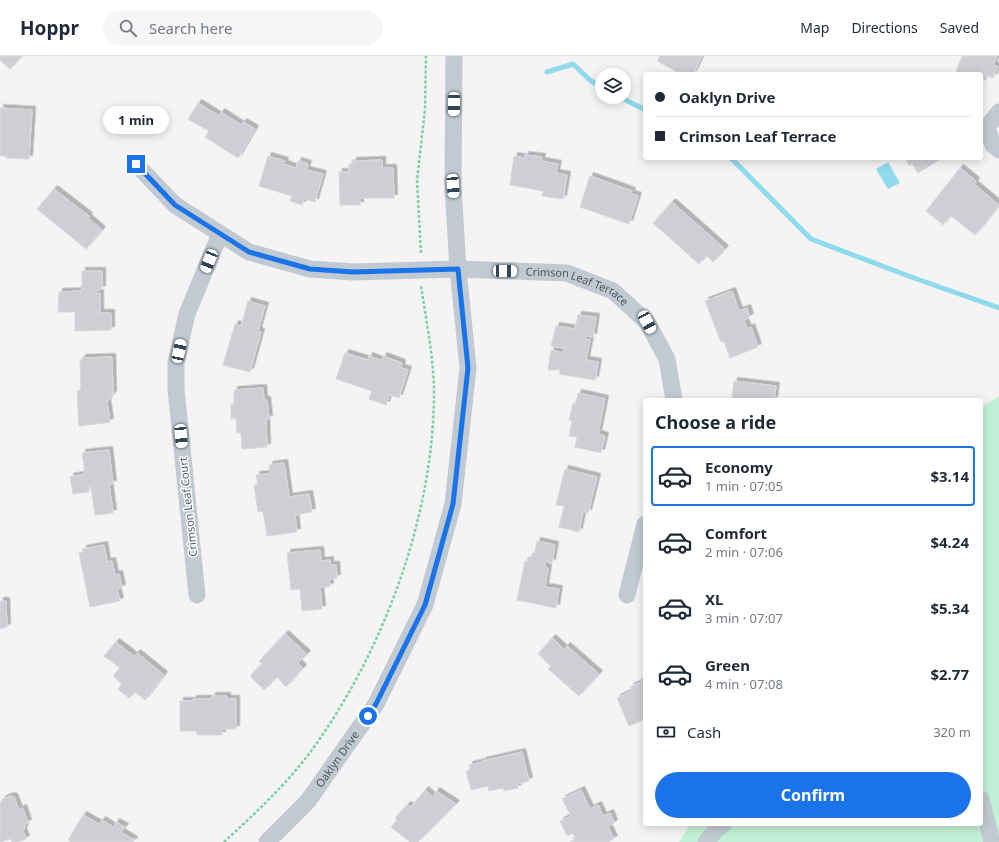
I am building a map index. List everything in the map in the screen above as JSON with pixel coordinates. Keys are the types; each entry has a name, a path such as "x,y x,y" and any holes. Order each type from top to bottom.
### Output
{"street":[{"name":"Oaklyn Drive","path":"267,842 308,801 376,704 425,605 453,504 468,368 458,269 453,186 454,56"},
{"path":"999,112 987,127 993,145 999,150"},
{"name":"Crimson Leaf Terrace","path":"136,164 175,205 249,252 310,269 353,272 458,269 567,273 613,290 647,322 667,359 674,398"},
{"name":"Crimson Leaf Court","path":"196,595 176,388 176,363 187,314 220,234"},
{"path":"627,595 643,532"},
{"path":"983,807 992,842"},
{"path":"706,842 721,826"}],"path":[{"path":"224,842 281,787 318,741 348,695 378,634 398,587 415,532 426,475 432,425 434,387 421,284 417,180 425,109 426,56"}],"green space":[{"path":"999,396 999,842 679,842 689,826 983,826 983,407"}],"water":[{"path":"888,162 900,183 888,189 876,169"}],"building":[{"path":"0,56 22,56 10,69 0,60"},
{"path":"660,56 702,56 694,72 677,72 657,61"},
{"path":"962,56 997,56 993,65 998,67 993,78 985,75 983,80 983,72 956,72"},
{"path":"198,103 219,116 221,112 241,125 243,122 255,129 238,158 205,137 209,131 188,119"},
{"path":"0,108 32,110 29,159 6,158 6,156 0,156"},
{"path":"525,155 542,157 541,161 558,164 556,173 567,175 563,199 542,196 543,191 510,185 514,156 525,158"},
{"path":"268,156 285,161 284,164 296,168 298,161 308,164 306,170 323,174 315,202 304,199 302,205 290,201 292,196 259,186"},
{"path":"382,160 382,168 393,168 394,198 360,198 360,205 340,205 339,172 349,172 349,164 353,164 353,161"},
{"path":"907,160 939,160 918,173 912,164 909,166"},
{"path":"960,168 976,181 974,184 999,205 975,235 950,215 943,225 926,211"},
{"path":"590,176 632,191 631,194 638,196 629,224 580,207"},
{"path":"54,189 89,216 88,218 102,230 86,249 37,209"},
{"path":"672,202 725,249 713,262 706,255 699,264 653,223"},
{"path":"82,271 102,271 102,289 97,290 96,294 100,293 100,313 111,313 111,330 75,331 75,312 58,312 59,292 82,291"},
{"path":"732,291 739,311 747,308 750,317 744,320 748,329 751,327 758,347 730,358 724,341 721,342 705,301"},
{"path":"248,301 265,306 258,331 261,332 250,372 223,365 235,324 241,326"},
{"path":"578,315 596,317 593,337 586,336 585,339 590,340 586,360 598,362 595,380 559,374 560,370 548,370 551,350 563,353 564,348 551,346 556,326 575,329"},
{"path":"345,353 368,360 369,356 382,361 383,356 402,363 401,368 408,370 399,398 389,395 386,405 369,399 372,391 336,379"},
{"path":"112,357 113,394 107,402 110,422 79,426 77,391 81,390 80,360 82,360 82,358"},
{"path":"734,381 776,386 774,398 732,398"},
{"path":"263,388 264,400 267,400 269,419 266,419 267,447 242,449 241,433 237,433 236,418 231,419 231,405 234,404 234,390"},
{"path":"578,393 605,399 598,434 605,436 601,453 575,447 577,437 569,436 572,421 569,420 573,403 576,404"},
{"path":"109,450 113,484 109,484 113,513 95,515 91,486 89,486 89,492 73,494 70,477 85,474 82,453"},
{"path":"284,463 289,497 309,494 312,512 295,515 297,532 267,536 263,511 258,512 254,485 258,485 256,475 270,474 269,465"},
{"path":"565,469 597,477 588,513 583,511 579,532 559,527 564,506 556,505"},
{"path":"537,541 555,545 552,563 545,562 545,567 548,568 545,587 559,589 556,608 517,600 525,561 529,562 530,556 534,557"},
{"path":"104,545 107,562 112,561 115,575 119,574 122,588 117,589 120,601 90,607 79,553 84,552 83,549"},
{"path":"320,550 321,561 330,560 330,565 336,565 337,578 329,579 330,587 320,587 322,609 302,611 300,589 291,590 287,553"},
{"path":"0,601 6,601 7,627 0,629"},
{"path":"285,634 307,654 298,663 303,668 286,687 277,677 264,690 250,676 262,664 259,661"},
{"path":"552,638 564,649 567,646 599,674 579,696 548,669 551,666 538,654"},
{"path":"116,642 134,656 137,653 164,675 145,700 135,692 129,698 118,689 122,684 113,676 120,668 104,656"},
{"path":"643,681 643,720 629,726 617,698 632,691 630,687"},
{"path":"212,696 227,696 227,699 236,699 236,729 222,729 222,735 197,735 197,731 180,731 180,701 212,699"},
{"path":"522,752 529,781 517,784 518,788 504,791 503,788 489,791 488,786 471,790 466,771 470,770 469,765"},
{"path":"425,790 433,797 436,791 456,804 418,842 410,842 391,827 397,820 395,818 407,805 411,807"},
{"path":"581,790 590,809 598,805 603,816 610,813 614,823 608,827 614,839 607,842 570,842 576,839 573,833 567,836 560,821 571,816 562,799"},
{"path":"10,796 14,797 19,810 23,808 28,823 24,824 25,827 23,831 26,839 18,842 12,842 11,839 0,842 0,803 3,799"},
{"path":"83,815 99,824 102,820 113,827 116,822 125,827 121,832 134,840 133,842 71,842 68,840"}],"waterway":[{"path":"547,72 573,64 595,83"},
{"path":"631,103 643,109"},
{"path":"733,160 811,239 999,308"}],"route":[{"path":"136,164 175,205 249,252 310,269 353,272 458,269 468,368 453,504 425,605 376,704 368,716"}]}
